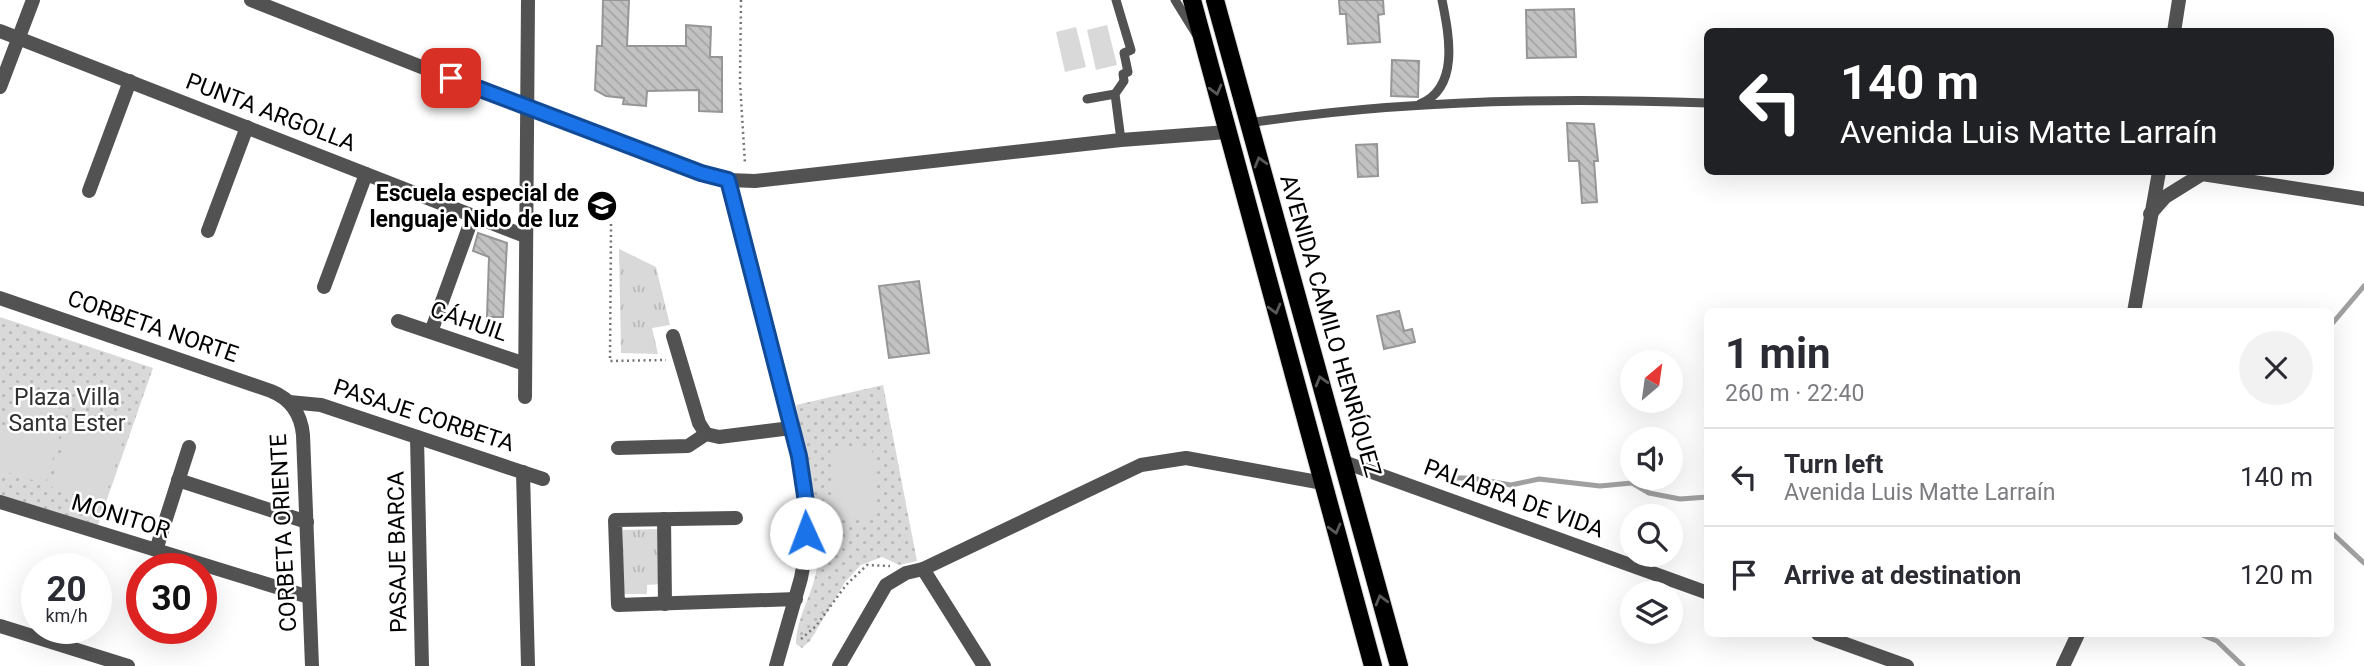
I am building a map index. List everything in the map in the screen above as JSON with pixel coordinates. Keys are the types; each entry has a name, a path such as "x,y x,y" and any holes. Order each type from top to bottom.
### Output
{"main road":[{"name":"AVENIDA CAMILO HENRÍQUEZ","path":"1192,0 1373,666"},
{"name":"AVENIDA CAMILO HENRÍQUEZ","path":"1215,0 1399,666"}],"street":[{"path":"0,87 33,0"},
{"path":"251,0 526,108 701,173 728,180 752,181 1121,140 1227,132"},
{"path":"525,397 528,0"},
{"path":"2175,28 2179,0"},
{"name":"PUNTA ARGOLLA","path":"0,31 526,236"},
{"path":"89,191 130,81"},
{"path":"208,231 247,127"},
{"path":"324,287 366,174"},
{"path":"2135,308 2158,175"},
{"path":"2150,214 2165,197 2196,175"},
{"path":"2212,175 2364,199"},
{"path":"728,180 791,428 807,509 805,556 796,599 776,666"},
{"path":"431,332 473,216"},
{"name":"CORBETA NORTE","path":"0,298 271,391 289,402"},
{"name":"CÁHUIL","path":"398,321 525,364"},
{"path":"673,336 699,423 706,434 715,437 791,428"},
{"name":"PASAJE CORBETA","path":"289,402 321,405 543,479"},
{"name":"CORBETA ORIENTE","path":"289,402 302,425 312,666"},
{"path":"618,448 688,446 706,434"},
{"name":"PASAJE BARCA","path":"417,437 422,666"},
{"path":"156,550 189,447"},
{"path":"839,666 886,585 906,573 923,569 1140,465 1186,458 1323,483"},
{"name":"PALABRA DE VIDA","path":"1344,462 1704,592"},
{"path":"523,472 528,666"},
{"path":"178,480 306,522"},
{"name":"MONITOR","path":"0,502 309,597"},
{"path":"736,518 615,520 618,605 796,599"},
{"path":"664,519 665,604"},
{"path":"923,569 984,666"},
{"path":"0,626 128,666"},
{"path":"1826,637 1906,666"},
{"path":"2063,666 2077,637"}],"lane":[{"path":"1116,0 1131,50 1124,53 1128,72 1123,74 1124,81 1115,94 1121,140"},
{"path":"1175,0 1187,23 1203,42"},
{"path":"1415,106 1429,100 1440,90 1448,68 1448,28 1442,0"},
{"path":"1087,99 1115,94"},
{"path":"1248,123 1415,106 1622,100 1704,103"}],"path":[{"path":"741,0 744,158 752,181"},
{"path":"611,225 610,361 680,359"},
{"path":"784,638 800,640 816,626 846,585 867,565 887,564 906,573"}],"green space":[{"path":"1107,25 1117,65 1096,70 1087,30"},
{"path":"1076,27 1086,67 1065,72 1056,32"},
{"path":"619,249 656,267 670,325 652,328 658,354 621,353"},
{"name":"Plaza Villa Santa Ester","path":"0,317 153,368 98,525 0,495"},
{"path":"883,385 917,561 899,565 882,557 861,565 845,582 810,641 802,648 796,644 797,634 817,566 818,526 796,405"},
{"path":"15,395 67,411 45,484 0,470 0,442"},
{"path":"73,413 126,431 103,504 51,487"},
{"path":"872,448 877,516 835,519 830,451"},
{"path":"660,529 660,584 647,585 647,594 623,594 623,530"}],"building":[{"path":"603,0 629,0 627,46 686,46 686,25 711,27 710,57 722,57 722,112 699,111 699,90 647,91 646,106 623,104 624,98 606,96 595,90 597,46 602,46"},
{"path":"1339,0 1383,0 1384,14 1378,15 1380,42 1348,44 1346,14 1340,14"},
{"path":"1574,9 1576,57 1527,58 1526,10"},
{"path":"1392,60 1419,61 1418,97 1391,96"},
{"path":"1567,123 1594,124 1598,161 1594,161 1597,202 1582,203 1579,161 1569,161"},
{"path":"1377,144 1378,176 1358,177 1356,145"},
{"path":"478,233 507,243 503,317 487,317 489,257 473,251"},
{"path":"919,281 929,353 889,358 879,286"},
{"path":"1399,311 1404,331 1412,329 1415,342 1384,349 1377,316"}],"waterway":[{"path":"2334,321 2364,286"},
{"path":"1453,478 1471,478 1511,485 1539,479 1600,486 1632,483 1649,493 1680,499 1704,497"},
{"path":"2334,535 2364,563"},
{"path":"2207,637 2217,641 2243,666"}],"place":[{"name":"Escuela especial de lenguaje Nido de luz","path":"602,206"}],"route":[{"path":"451,78 701,173 728,180 799,456 807,509 806,533"}]}
